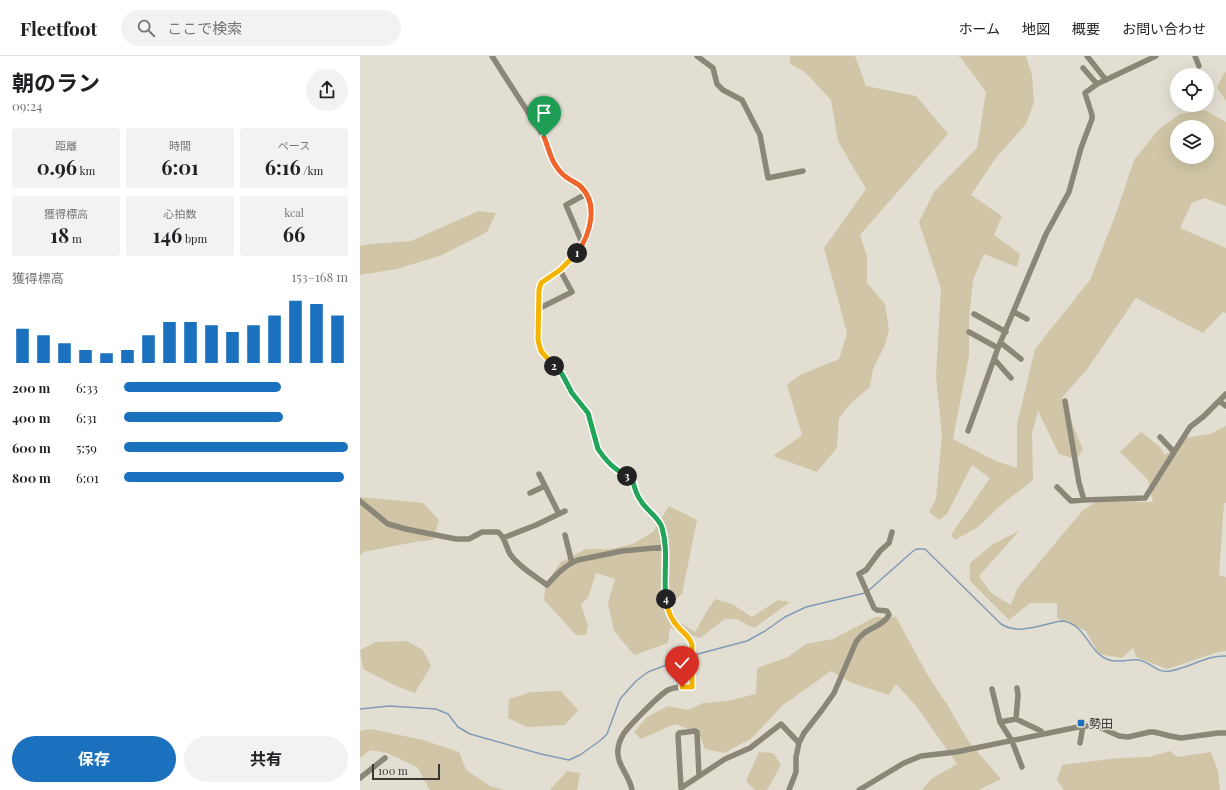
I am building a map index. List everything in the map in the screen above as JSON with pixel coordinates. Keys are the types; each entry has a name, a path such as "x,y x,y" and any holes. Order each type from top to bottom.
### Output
{"street":[{"path":"492,56 544,137 555,165 569,179 579,185 589,201 591,215 589,230 583,245 576,255 560,270 541,283 538,309 538,340 541,351 547,360 562,374 572,393 588,413 598,449 619,473 632,478 637,496 659,521 662,528 665,547 665,590 668,610 676,623 691,641 692,687 675,687 669,689 658,698 624,733 620,742 618,757 631,784 632,790"},
{"path":"697,56 713,68 717,84 723,90 742,100 760,135 768,178 803,171"},
{"path":"1087,56 1106,80"},
{"path":"968,431 999,346 1046,234 1069,192 1081,148 1092,119 1085,93 1097,84 1156,56"},
{"path":"1195,56 1199,66"},
{"path":"1083,68 1097,84"},
{"path":"583,245 566,204 586,194"},
{"path":"538,309 572,292 560,270"},
{"path":"1014,312 1027,319"},
{"path":"974,314 1006,332"},
{"path":"969,332 1022,359"},
{"path":"995,360 1011,378"},
{"path":"1057,487 1071,501 1144,498 1190,428 1226,394"},
{"path":"1065,401 1079,483 1084,500"},
{"path":"1218,401 1226,406"},
{"path":"1160,437 1174,452"},
{"path":"504,538 536,525 562,512 539,474"},
{"path":"530,493 545,486"},
{"path":"360,501 388,524 406,529 456,539 469,539 482,532 498,532 504,538 510,554 547,585 572,562 622,551 665,547"},
{"path":"789,790 796,772 796,757 799,743 804,733 834,693 860,634 883,622 889,615 887,611 877,610 874,608 859,574 866,570 880,551 889,543 892,532"},
{"path":"565,535 572,562"},
{"path":"1016,719 1018,695 1017,688"},
{"path":"992,689 1000,722 1012,741 1022,767"},
{"path":"1000,722 1016,719 1040,731 1042,734"},
{"path":"699,776 697,732 695,731 679,734 681,788 725,759 750,748 781,724 799,743"},
{"path":"1080,743 1083,726"},
{"path":"859,790 904,763 921,756 956,752 1083,726 1097,726 1119,736 1128,737 1150,732 1181,738 1226,733"},
{"path":"360,778 385,758"}],"shaded area":[{"path":"790,56 855,56 866,86 916,96 948,134 860,235 867,256 867,283 885,304 889,330 885,345 873,369 870,387 851,403 839,418 837,448 817,472 773,456 802,435 787,385 800,375 839,359 847,333 824,248 866,189 838,141 831,100 805,72 790,64"},
{"path":"958,56 1026,56 1032,75 1034,102 1026,124 995,159 971,195 1002,216 994,235 1020,254 1017,267 984,254 973,280 969,320 969,356 953,439 996,461 1017,468 1017,424 1035,349 1090,280 1117,211 1134,160 1158,130 1170,121 1170,164 1214,164 1214,120 1172,120 1180,114 1208,112 1226,122 1226,206 1205,198 1192,203 1180,228 1226,248 1226,313 1223,312 1203,333 1136,298 1088,368 1062,398 1083,450 1076,459 1059,454 1038,411 1032,433 1033,480 1000,506 978,527 955,540 951,535 990,478 972,465 947,514 939,520 929,512 936,499 942,435 936,376 941,289 919,222 934,192 977,148 986,92"},
{"path":"1226,72 1226,101 1217,87 1224,73"},
{"path":"479,211 496,213 487,232 442,255 397,269 360,275 360,246 411,241"},
{"path":"1226,426 1226,503 1224,503 1219,575 1226,577 1226,651 1218,652 1167,669 1136,657 1133,648 1122,658 1099,654 1086,631 1057,618 1057,603 1030,603 1009,620 970,581 970,563 993,544 1019,531 979,576 991,593 1011,605 1017,589 1083,510 1098,501 1153,502 1148,480 1120,452 1141,432 1160,447 1165,455 1185,438 1210,434"},
{"path":"360,497 423,503 439,520 433,540 363,552 360,556"},
{"path":"669,506 697,520 682,594 664,609 679,622 695,632 715,599 732,604 752,617 778,600 790,602 754,628 736,619 725,619 700,638 670,628 668,643 634,655 614,631 608,603 615,579 596,573 588,598 581,604 588,626 586,635 576,635 544,600 546,583 561,562 586,549 610,549 633,544 653,532"},
{"path":"875,617 896,617 927,674 969,742 1001,779 979,790 922,790 931,779 957,764 917,707 896,684 889,695 852,683 831,671 783,705 752,738 724,753 705,749 699,733 675,724 641,739 634,732 647,717 668,706 688,710 703,703 727,701 756,694 757,668 788,657 806,644 833,639"},
{"path":"407,641 423,650 431,666 415,693 394,685 363,669 360,650 376,642"},
{"path":"561,691 578,710 565,725 527,727 508,718 509,699 531,692"},
{"path":"371,729 423,740 459,752 466,770 490,786 504,790 430,790 417,767 387,753 370,750 360,758 360,731"},
{"path":"1170,751 1177,757 1211,752 1218,771 1220,790 1064,790 1057,780 1062,765 1118,758 1149,757"},
{"path":"759,752 773,753 781,765 767,790 755,790 746,781"},
{"path":"567,771 580,773 577,790 550,790"}],"waterway":[{"path":"868,591 916,549 925,549 1001,624 1007,627 1013,629 1026,629 1063,621 1071,623 1082,633 1102,657 1112,661 1139,660 1161,671 1170,671 1219,656 1226,656"},
{"path":"694,655 747,641 785,617 806,607 865,593"},
{"path":"360,709 389,706 436,709 448,714 458,727 470,734 541,754 569,760 580,755 607,734 620,699 636,681 648,672 690,656"}],"place":[{"name":"勢田","path":"1081,723"}],"route":[{"path":"544,137 555,165 569,179 579,185 586,194 589,201 591,223 587,238 576,255 560,270 541,283 539,290 537,324 538,340 541,351 547,360 562,374 572,393 588,413 598,449 619,473 632,478 637,496 661,524 665,547 665,590 668,610 679,628 690,638 692,645 692,687 682,687"}]}
